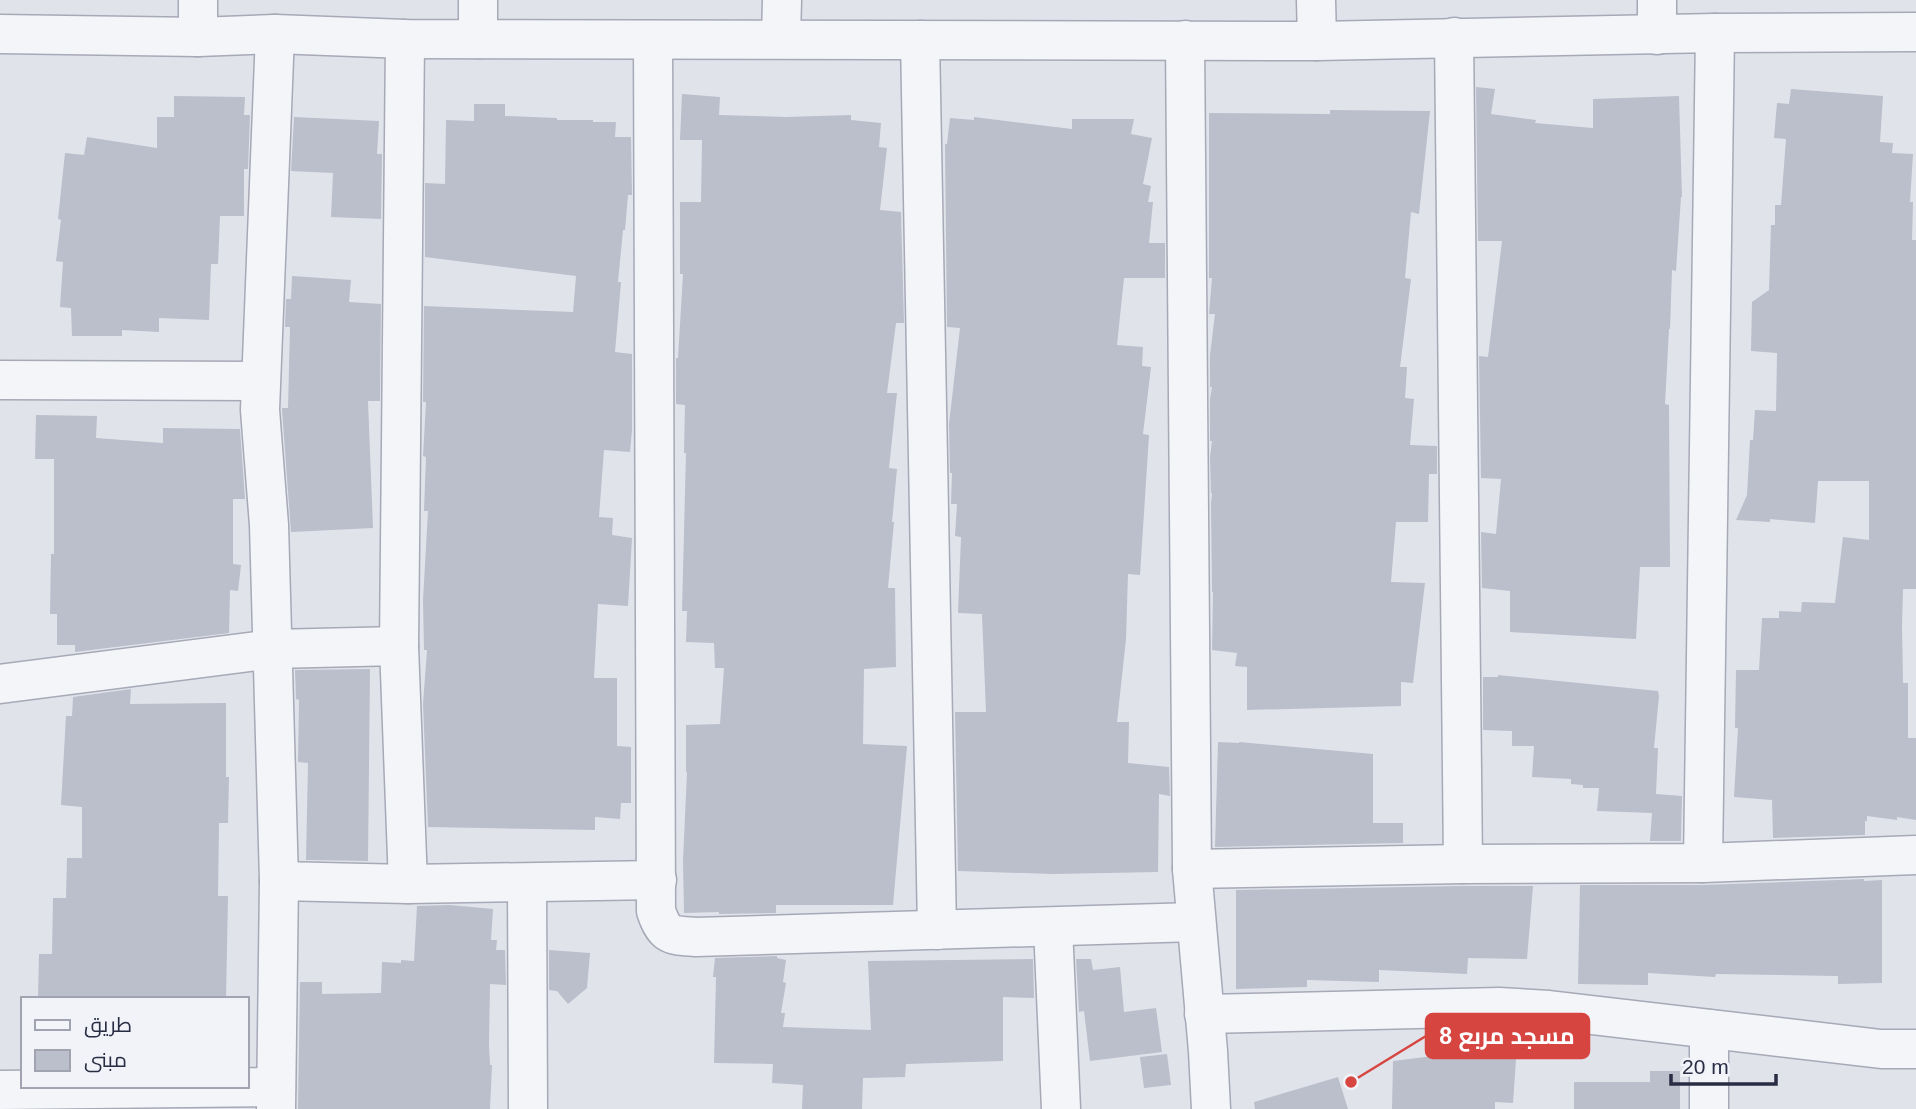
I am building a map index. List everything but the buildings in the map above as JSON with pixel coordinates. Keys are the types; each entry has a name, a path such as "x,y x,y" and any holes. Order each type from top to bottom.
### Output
{"street":[{"path":"478,0 478,39"},
{"path":"781,38 782,0"},
{"path":"1316,0 1317,41"},
{"path":"0,34 198,18 275,34 405,39 1317,41 1454,37 1657,17 1715,33 1916,32"},
{"path":"1703,863 1715,33"},
{"path":"0,1090 276,1098 279,881 269,525 260,381 266,292 275,34"},
{"path":"1454,37 1463,864"},
{"path":"405,39 399,646 408,884"},
{"path":"653,40 656,911 662,927 674,935 696,937 1195,922"},
{"path":"920,40 937,930"},
{"path":"1185,40 1192,869 1211,1109"},
{"path":"0,380 260,381"},
{"path":"0,684 273,649 399,646"},
{"path":"1192,869 1703,863 1916,855"},
{"path":"279,881 408,884 657,880"},
{"path":"527,883 528,1109"},
{"path":"1053,927 1061,1109"},
{"path":"1204,1014 1499,1007 1549,1010 1881,1049 1916,1049"},
{"path":"1709,1029 1709,1109"}],"place":[{"name":"مسجد مربع 8","path":"1351,1082"}]}
